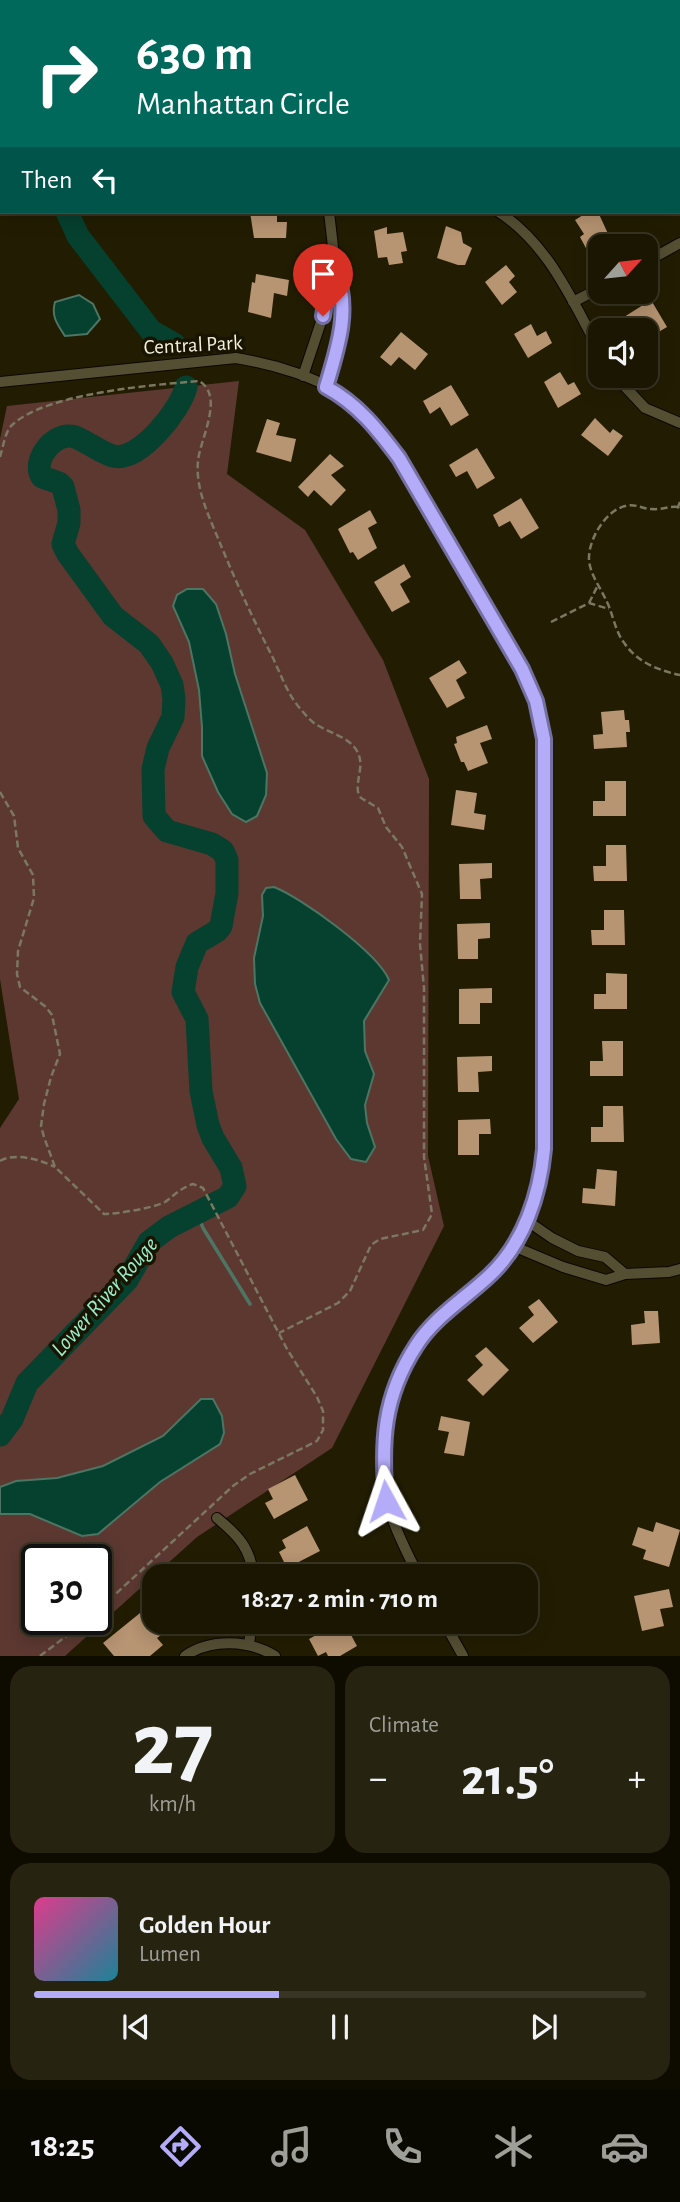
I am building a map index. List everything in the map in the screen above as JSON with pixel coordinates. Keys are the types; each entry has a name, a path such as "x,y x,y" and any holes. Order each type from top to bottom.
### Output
{"street":[{"path":"326,387 340,342 343,291 336,273 329,214"},
{"path":"502,214 519,225 543,250 588,329"},
{"path":"658,255 680,243"},
{"path":"303,376 323,316 327,290 336,273"},
{"path":"573,302 588,294"},
{"name":"Central Park","path":"0,382 236,358 269,364 303,376 348,399 375,426 399,458 522,669 536,701 544,739 542,1175 535,1202 513,1246 492,1274 441,1317 417,1344 398,1381 387,1416 382,1457 386,1501 401,1543 412,1564"},
{"path":"626,388 645,408 680,423"},
{"path":"526,1220 552,1238 579,1251 606,1257 625,1274"},
{"path":"513,1246 563,1267 606,1280 625,1274 680,1269"},
{"path":"217,1518 237,1534 252,1564"},
{"path":"249,1644 250,1634"},
{"path":"451,1634 463,1656"},
{"path":"185,1656 218,1644 249,1644 275,1656"}],"path":[{"path":"0,457 9,429 34,411 57,403 168,384 200,381 204,384 211,397 198,459 198,479 204,502 239,589 284,684 297,705 315,724 355,747 361,766 358,792 361,798 378,808 386,827 402,846 422,894 419,944 424,988 424,1157 432,1214 423,1230 380,1239 371,1245 350,1291 338,1303 279,1333"},
{"path":"679,506 649,509 626,505 603,518 589,559 624,644 642,660 662,672 680,674"},
{"path":"551,622 589,603 598,585"},
{"path":"589,603 609,609"},
{"path":"0,792 14,816 19,848 33,875 34,898 18,951 17,974 20,987 46,1007 52,1015 57,1031 60,1054 51,1077 41,1126 55,1167"},
{"path":"0,1161 16,1157 55,1167 104,1214 117,1214 155,1205 165,1201 180,1188 193,1184 203,1188 287,1349 323,1411 321,1436 233,1486 112,1597"},
{"path":"40,1656 68,1635"}],"shaded area":[{"path":"79,295 93,304 100,319 87,334 65,336 54,316 55,302"},
{"path":"239,381 227,474 305,530 383,660 429,779 428,1156 444,1226 332,1448 197,1537 167,1564 142,1564 142,1587 112,1614 112,1544 21,1544 21,1635 88,1635 65,1656 0,1656 0,1128 19,1099 0,979 0,439 7,406"},
{"path":"187,589 203,589 216,604 267,773 266,795 257,816 246,822 232,814 218,792 202,756 199,690 189,642 173,606 177,595"},
{"path":"274,887 302,902 338,928 370,956 389,980 364,1021 365,1051 374,1074 365,1105 367,1123 375,1147 366,1162 351,1159 336,1139 260,1003 255,984 254,958 263,916 262,895 266,888"},
{"path":"201,1399 213,1399 222,1416 224,1433 220,1444 160,1482 98,1534 82,1536 30,1514 0,1514 0,1487 16,1481 57,1478 103,1466 163,1436"}],"building":[{"path":"250,214 277,214 277,222 287,222 286,238 254,238"},
{"path":"585,214 599,214 608,234 588,234 588,252 580,237 584,234 575,220"},
{"path":"446,226 461,232 463,243 472,248 465,265 437,258"},
{"path":"387,227 387,234 403,232 407,251 401,252 403,263 389,265 387,257 378,258 374,231"},
{"path":"506,265 515,276 509,282 517,292 502,305 485,282"},
{"path":"256,274 289,280 287,296 274,293 271,318 248,312 252,282 255,283"},
{"path":"645,304 653,304 667,327 658,332 658,318 624,317"},
{"path":"531,324 537,336 546,331 552,343 528,358 514,334"},
{"path":"401,332 428,354 415,370 399,357 391,366 380,357"},
{"path":"560,372 568,385 574,382 581,394 558,408 544,382"},
{"path":"451,385 469,415 451,426 440,407 430,414 423,401"},
{"path":"595,418 610,433 613,429 623,436 608,456 581,435"},
{"path":"267,419 280,423 276,435 296,439 291,462 256,452"},
{"path":"477,448 495,478 477,489 467,471 456,477 449,465"},
{"path":"330,454 344,466 331,475 346,490 331,506 314,490 308,497 298,487"},
{"path":"521,498 539,528 521,539 510,521 499,527 493,515"},
{"path":"370,510 377,523 368,528 377,548 358,560 353,552 350,553 338,529"},
{"path":"404,564 411,577 400,584 410,602 392,612 374,582"},
{"path":"459,660 467,673 456,680 465,698 447,708 429,678"},
{"path":"624,710 625,720 629,720 630,732 626,732 627,747 594,749 593,735 603,734 601,712"},
{"path":"487,725 492,739 480,743 488,763 468,771 454,744 457,743 456,737"},
{"path":"605,781 626,781 626,816 593,816 593,801 605,801"},
{"path":"456,790 477,793 474,813 486,815 484,830 451,825"},
{"path":"606,845 626,845 627,881 594,881 593,866 606,866"},
{"path":"492,863 492,878 480,879 481,899 460,899 459,864"},
{"path":"604,910 624,910 625,945 592,945 591,930 604,930"},
{"path":"490,923 490,938 478,939 478,959 458,959 457,924"},
{"path":"606,973 627,974 627,1009 594,1009 594,994 606,994"},
{"path":"492,988 492,1003 480,1003 480,1024 459,1024 459,989"},
{"path":"602,1041 623,1041 623,1076 590,1076 590,1061 603,1061"},
{"path":"492,1056 492,1071 478,1072 479,1092 458,1092 457,1057"},
{"path":"603,1106 623,1106 624,1142 591,1142 591,1127 603,1127"},
{"path":"490,1119 491,1134 479,1134 479,1155 458,1155 458,1120"},
{"path":"597,1169 617,1171 615,1206 582,1203 583,1188 595,1189"},
{"path":"539,1299 558,1322 533,1343 519,1328 534,1315 528,1307"},
{"path":"644,1311 658,1311 660,1343 632,1345 631,1325 645,1323"},
{"path":"486,1347 509,1370 483,1396 467,1380 483,1365 475,1356"},
{"path":"441,1416 470,1422 464,1456 444,1453 449,1432 438,1430"},
{"path":"295,1475 308,1500 274,1519 265,1503 273,1499 268,1489"},
{"path":"656,1522 680,1530 669,1567 643,1559 646,1550 632,1545 638,1527 653,1532"},
{"path":"307,1526 320,1551 295,1564 285,1564 279,1552 286,1548 282,1540"},
{"path":"669,1589 673,1607 660,1609 664,1626 642,1631 634,1596"},
{"path":"142,1611 142,1634 163,1634 157,1638 163,1645 150,1656 114,1656 103,1643"},
{"path":"318,1634 350,1634 357,1646 340,1656 328,1656 326,1652 318,1656 309,1639"}],"waterway":[{"name":"Lower River Rouge","path":"68,214 78,236 151,331 174,344"},
{"name":"Lower River Rouge","path":"0,1435 12,1419 27,1383 127,1280 149,1242 169,1227 228,1197 235,1186 231,1168 208,1125 201,1091 197,1019 183,992 187,967 197,943 221,926 227,893 227,860 223,851 212,844 167,831 154,816 153,769 158,748 173,717 172,685 149,644 113,616 68,554 63,544 69,523 69,510 63,487 42,477 40,471 46,450 63,437 74,437 113,456 123,456 135,451 168,420 186,387"},
{"path":"197,1212 203,1228 250,1304"}],"route":[{"path":"323,316 327,290 336,273 343,291 340,342 326,387 348,399 375,426 399,458 522,669 536,701 544,739 542,1175 535,1202 513,1246 492,1274 441,1317 417,1344 398,1381 387,1416 382,1457 386,1501"}]}
